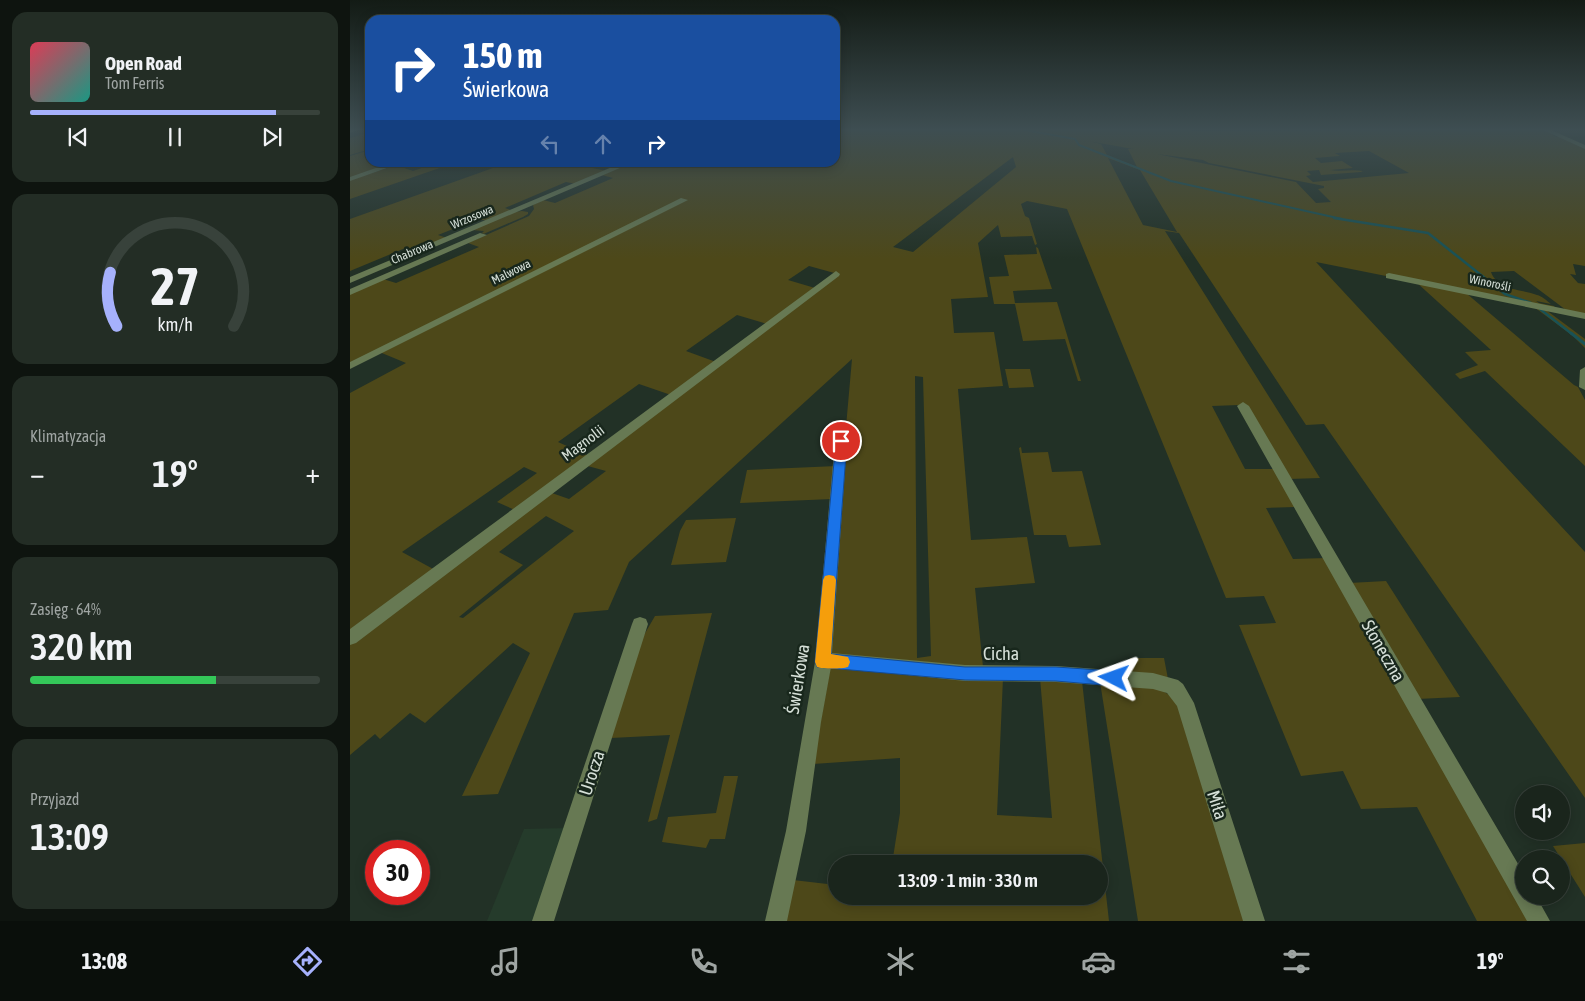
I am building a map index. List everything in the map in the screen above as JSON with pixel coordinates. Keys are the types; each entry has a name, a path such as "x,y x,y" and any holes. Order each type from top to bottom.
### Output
{"street":[{"path":"350,179 368,173"},
{"name":"Wrzosowa","path":"350,280 605,173"},
{"name":"Malwowa","path":"350,366 684,200"},
{"name":"Chabrowa","path":"350,292 483,236"},
{"name":"Magnolii","path":"350,638 836,274"},
{"name":"Winorośli","path":"1390,276 1585,316"},
{"path":"1585,370 1585,387"},
{"name":"Słoneczna","path":"1243,406 1515,880"},
{"name":"Świerkowa","path":"776,921 796,831 823,662 841,441"},
{"name":"Urocza","path":"543,921 640,624"},
{"name":"Cicha","path":"823,662 831,660 965,674 1056,674 1153,681 1164,683 1177,690"},
{"name":"Miła","path":"1177,690 1185,703 1254,921"},
{"name":"Słoneczna","path":"1529,905 1538,921"}],"shaded area":[{"path":"350,173 368,173 350,179"},
{"path":"372,173 425,173 350,199 350,180"},
{"path":"479,173 602,173 576,184 566,182 505,208 514,211 488,221 478,219 438,235 447,238 400,258 394,256 407,250 403,249 350,271 350,219"},
{"path":"607,173 992,173 893,247 913,252 1009,173 1116,173 1143,225 1177,232 1142,173 1251,173 1296,182 1316,203 1331,202 1318,189 1324,188 1324,186 1259,173 1309,173 1311,175 1306,176 1313,182 1409,173 1585,173 1585,266 1573,264 1576,275 1570,274 1578,283 1585,284 1585,315 1566,310 1514,271 1491,272 1499,283 1539,296 1551,304 1536,301 1539,303 1554,306 1555,308 1542,307 1585,339 1585,348 1573,336 1534,307 1466,293 1578,387 1585,400 1585,466 1485,371 1460,379 1455,374 1478,365 1465,352 1491,350 1416,282 1316,262 1585,552 1585,798 1324,424 1306,425 1179,233 1165,231 1320,478 1289,479 1239,405 1212,406 1245,469 1274,469 1295,507 1266,508 1293,559 1326,558 1515,889 1515,905 1524,905 1533,921 1477,921 1417,807 1361,809 1343,771 1301,776 1239,625 1276,623 1264,596 1226,598 1067,209 1027,201 1021,204 1025,216 1029,218 1037,244 1035,245 1032,236 1001,237 998,225 978,243 988,297 951,299 954,333 994,332 1003,386 958,389 971,540 1027,537 1035,583 975,588 983,667 826,653 852,359 629,562 608,610 574,613 498,794 462,796 530,653 513,643 425,723 410,713 380,739 375,734 350,755 350,643 549,492 569,499 606,471 584,465 838,274 809,266 788,280 815,288 767,324 737,315 686,351 716,362 671,395 639,384 558,442 589,456 515,510 497,502 537,473 524,467 402,552 435,570 350,634 350,393 406,363 377,351 350,364 350,294 383,279 396,283 479,247 468,243 529,216 534,209 533,205 543,200 555,203 613,178 602,175","holes":["915,376 923,377 931,656 917,658","546,516 574,531 463,618 459,617 523,565 499,552"]},
{"path":"1320,173 1348,173 1321,175"},
{"path":"514,212 528,212 528,214 465,242 484,233 482,233 484,231 472,230"},
{"path":"1036,247 1038,248 1052,289 1013,291 1015,303 1057,302 1081,381 1078,381 1065,339 1023,341 1015,304 994,304 989,277 1009,276 1004,255 1037,254"},
{"path":"1005,369 1030,369 1034,387 1009,388"},
{"path":"1021,447 1022,453 1048,452 1052,472 1082,471 1101,545 1069,547 1066,535 1034,535 1019,448"},
{"path":"837,466 832,499 740,503 747,470"},
{"path":"736,518 726,562 671,565 680,531 686,520"},
{"path":"1386,581 1460,697 1417,699 1349,583"},
{"path":"712,613 657,819 648,822 670,735 611,738 637,647 655,616"},
{"path":"1130,658 1164,658 1168,679 1113,671 1111,668 1132,668"},
{"path":"831,664 1003,678 997,815 1052,818 1040,678 1082,681 1102,855 893,855 900,813 900,758 813,764"},
{"path":"1100,682 1160,689 1177,700 1247,921 1138,921"},
{"path":"724,776 738,776 725,839 710,839 706,848 662,842 668,817 716,813"},
{"path":"568,828 536,921 487,921 524,829"},
{"path":"1585,843 1585,897 1570,873 1570,850 1556,850 1553,846"},
{"path":"793,880 828,884 828,905 1107,905 1109,921 783,921"}],"waterway":[{"path":"1151,173 1171,181 1342,219"},
{"path":"1334,218 1428,233 1505,294 1531,303"},
{"path":"1540,309 1572,334"},
{"path":"1571,333 1585,344"}],"slow traffic":[{"path":"829,580 823,662 831,660 843,662"}],"route":[{"path":"841,441 823,662 831,660 965,674 1056,674 1114,678"}]}
